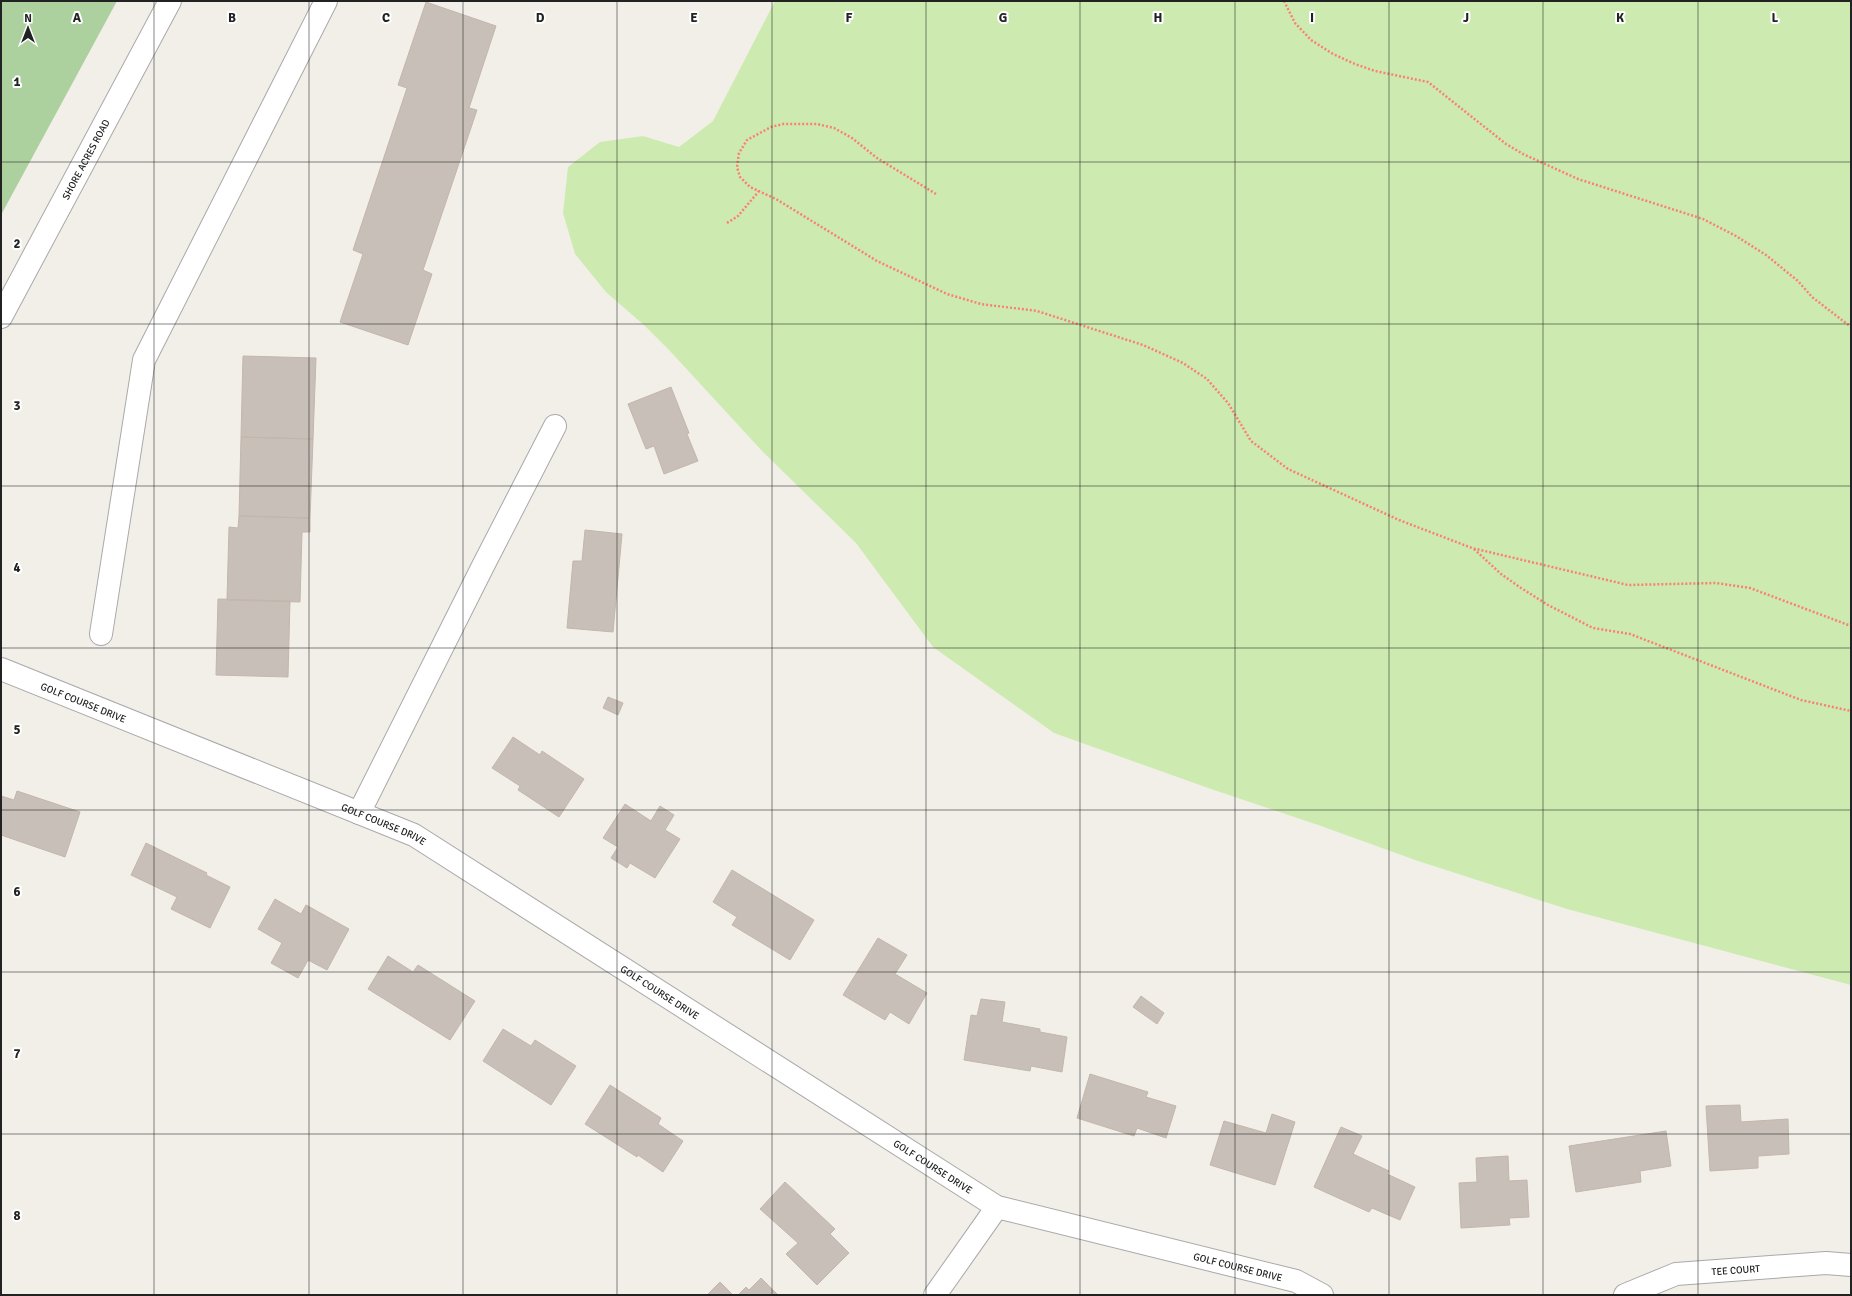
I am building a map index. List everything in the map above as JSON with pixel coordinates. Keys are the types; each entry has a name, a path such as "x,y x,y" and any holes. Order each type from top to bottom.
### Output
{"street":[{"name":"SHORE ACRES ROAD","path":"1,317 170,1"},
{"path":"101,634 144,360 326,1"},
{"path":"359,813 555,426"},
{"name":"GOLF COURSE DRIVE","path":"1,669 414,836 997,1207 1296,1281 1322,1295"},
{"path":"935,1295 997,1207"},
{"name":"TEE COURT","path":"1625,1295 1676,1274 1826,1263 1851,1265"}],"path":[{"path":"1284,1 1294,24 1311,40 1334,54 1375,71 1428,82 1506,144 1559,172 1703,219 1719,227 1766,255 1798,281 1812,298 1851,327"},
{"path":"936,194 877,158 852,138 834,128 817,124 783,124 771,127 746,140 739,153 737,167 740,177 750,186 813,221 877,261 947,294 981,304 1037,311 1143,345 1182,363 1207,379 1228,403 1251,441 1288,469 1399,520 1472,548 1628,585 1716,583 1750,588 1851,626"},
{"path":"727,223 738,216 759,191"},
{"path":"1472,548 1501,574 1521,588 1548,605 1593,628 1630,634 1802,700 1851,710"}],"green space":[{"path":"1,1 117,1 1,215"},
{"path":"775,1 1851,1 1851,985 1567,909 1418,861 1054,733 933,647 856,543 762,451 670,351 645,326 606,292 575,254 563,213 568,167 600,142 643,136 679,147 713,121"}],"building":[{"path":"426,2 496,26 469,108 477,110 423,270 432,274 408,345 340,322 363,254 353,250 407,88 398,85"},
{"path":"243,356 316,358 313,439 241,437"},
{"path":"671,387 698,461 664,474 654,446 646,449 628,404"},
{"path":"241,437 313,439 310,518 239,516"},
{"path":"239,516 310,518 310,532 302,532 300,602 227,600 229,527 238,528"},
{"path":"585,530 622,534 613,632 567,628 573,561 582,561"},
{"path":"218,599 290,601 288,677 216,675"},
{"path":"608,697 623,703 618,715 603,708"},
{"path":"513,737 540,755 542,751 584,779 559,817 518,790 520,786 492,768"},
{"path":"17,791 80,812 65,857 1,835 1,796 14,800"},
{"path":"625,804 651,821 660,806 674,815 665,830 680,839 655,878 630,863 627,868 611,858 618,847 603,838"},
{"path":"146,843 207,873 206,875 230,887 210,928 171,909 177,897 131,875"},
{"path":"732,870 814,920 790,960 732,925 737,917 713,902"},
{"path":"275,899 301,914 306,905 349,929 327,970 308,960 298,978 271,963 282,943 258,929"},
{"path":"878,938 907,955 895,974 927,993 909,1024 890,1012 885,1020 843,995"},
{"path":"388,956 413,972 418,965 475,1001 450,1040 368,989"},
{"path":"1141,996 1164,1013 1157,1024 1133,1007"},
{"path":"981,999 1005,1002 1002,1022 1040,1029 1040,1032 1067,1037 1062,1072 1031,1066 1030,1071 964,1060 971,1015 977,1016"},
{"path":"503,1029 531,1046 535,1040 576,1066 551,1105 483,1061"},
{"path":"1090,1074 1148,1092 1146,1097 1176,1106 1166,1138 1137,1128 1134,1136 1077,1118"},
{"path":"610,1085 661,1118 658,1124 683,1141 663,1172 638,1155 637,1157 585,1124"},
{"path":"1740,1105 1741,1122 1788,1119 1789,1154 1758,1156 1758,1168 1710,1171 1706,1106"},
{"path":"1272,1114 1295,1122 1275,1185 1210,1165 1224,1121 1266,1133"},
{"path":"1341,1127 1362,1136 1353,1154 1389,1171 1387,1174 1415,1187 1400,1220 1372,1208 1369,1212 1314,1187"},
{"path":"1666,1131 1671,1166 1640,1171 1641,1182 1576,1192 1569,1146"},
{"path":"1508,1156 1509,1181 1527,1180 1529,1217 1509,1218 1510,1225 1461,1228 1459,1183 1477,1182 1476,1158"},
{"path":"785,1182 835,1229 830,1234 849,1253 817,1285 786,1254 798,1243 760,1209"},
{"path":"761,1278 778,1295 738,1295 746,1287 749,1290"},
{"path":"720,1282 733,1295 707,1295"}]}
